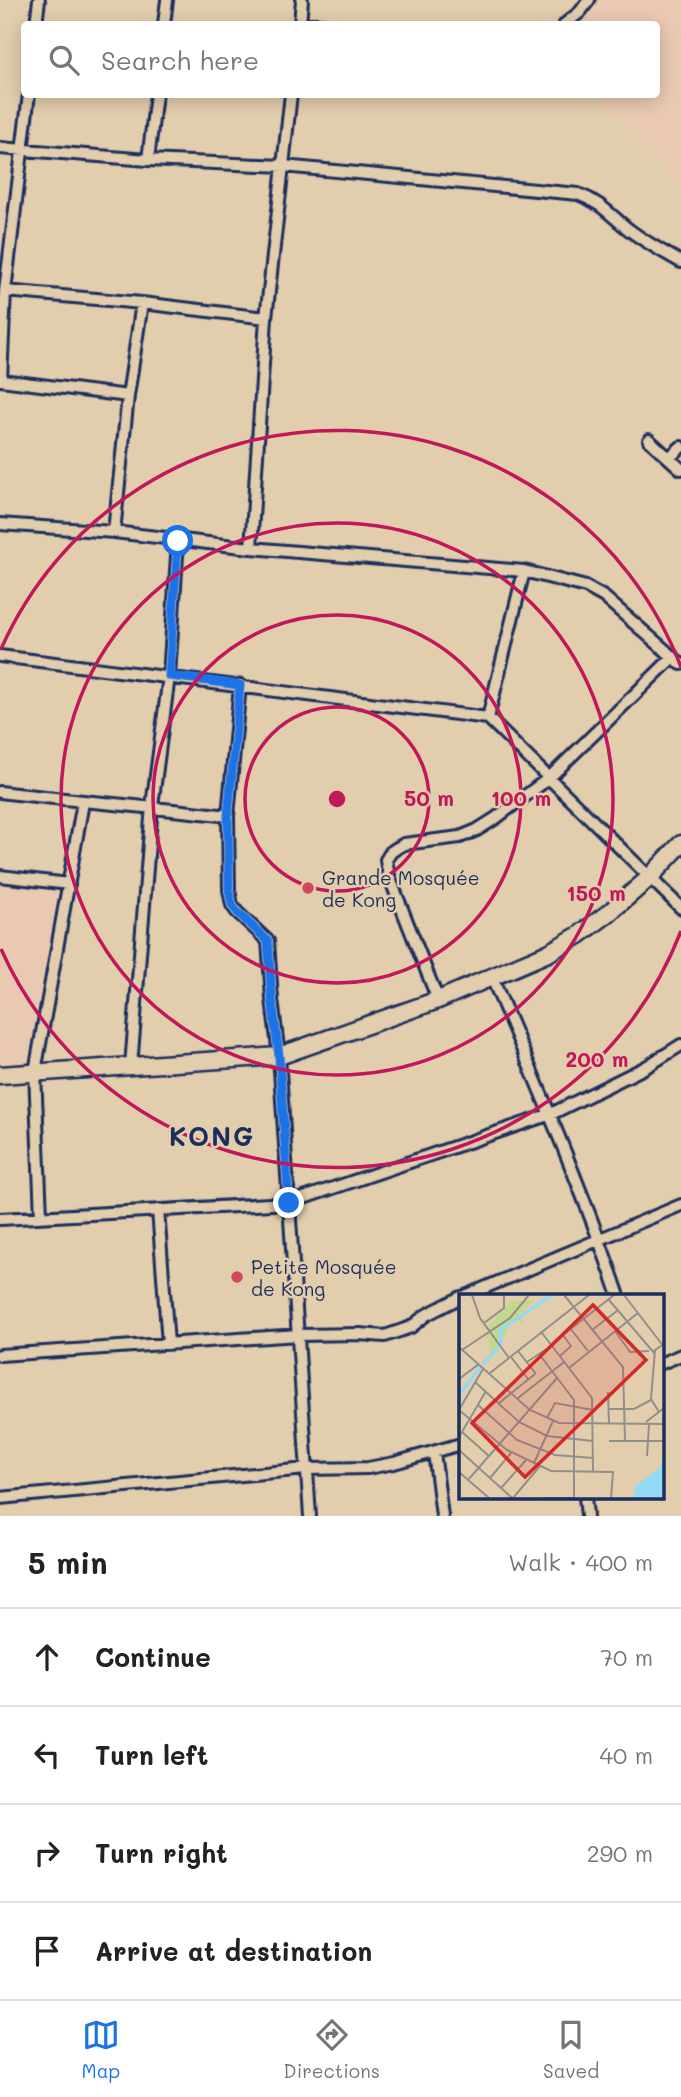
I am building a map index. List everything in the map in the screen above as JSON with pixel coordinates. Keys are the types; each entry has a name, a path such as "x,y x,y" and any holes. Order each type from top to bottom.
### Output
{"main road":[{"path":"0,1074 279,1056 438,1000 548,953 610,912 649,878 681,844"}],"street":[{"path":"36,21 39,0"},
{"path":"164,21 167,0"},
{"path":"300,21 302,0"},
{"path":"569,21 589,0"},
{"path":"29,98 5,290 0,380 128,396"},
{"path":"148,160 156,98"},
{"path":"251,548 266,318 291,98"},
{"path":"0,148 148,160 283,166 578,194 595,200 626,228 681,262"},
{"path":"5,290 266,318"},
{"path":"114,532 128,396 142,303"},
{"path":"649,440 681,469"},
{"path":"670,458 681,447"},
{"path":"0,524 114,532 251,548 524,571 586,587 604,597 677,661 549,778 496,818 460,837 404,844 388,856 386,860 389,876 438,1000"},
{"path":"131,1066 152,807 169,676 178,541"},
{"path":"488,718 524,571"},
{"path":"0,656 488,718 681,908"},
{"path":"240,685 228,816 229,890 237,912 268,941 279,1056 310,1516"},
{"path":"0,792 228,816"},
{"path":"41,1216 35,1072 83,802"},
{"path":"0,876 69,884"},
{"path":"492,978 551,1114 618,1294"},
{"path":"0,1219 289,1203 551,1114 646,1067 681,1045"},
{"path":"468,1294 681,1205"},
{"path":"158,1210 168,1344"},
{"path":"0,1355 299,1335 384,1336 411,1327 426,1315 459,1298"},
{"path":"664,1362 681,1355"},
{"path":"0,1498 306,1469 368,1468 459,1444"},
{"path":"434,1452 442,1516"},
{"path":"585,1498 586,1516"}],"shaded area":[{"path":"603,0 681,0 681,187 602,98 660,98 660,21 578,21"},
{"path":"0,884 60,890 29,1062 0,1064"}],"place":[{"name":"Grande Mosquée de Kong","path":"308,888"},
{"name":"Petite Mosquée de Kong","path":"237,1277"}],"district":[{"name":"KONG","path":"212,1136"}],"route":[{"path":"178,541 169,676 240,685 228,816 229,890 232,905 237,912 268,941 289,1203"}]}
